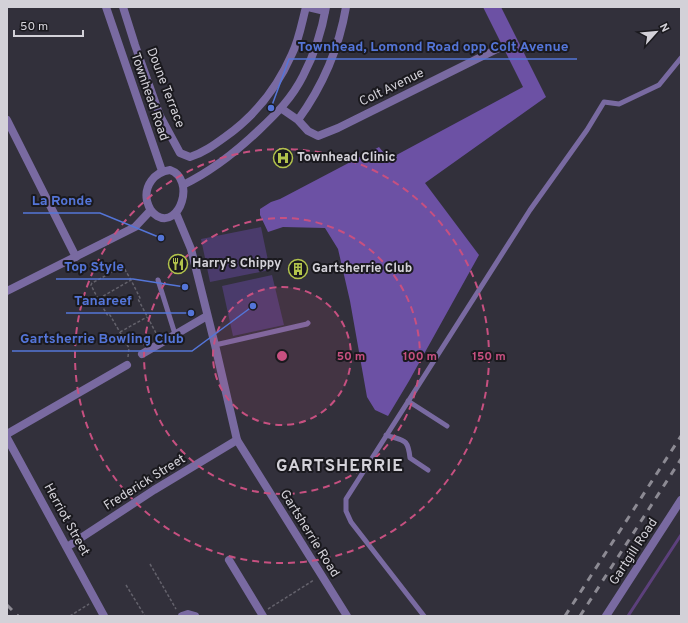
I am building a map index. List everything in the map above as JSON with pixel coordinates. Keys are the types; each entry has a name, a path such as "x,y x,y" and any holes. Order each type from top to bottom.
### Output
{"street":[{"name":"Townhead Road","path":"106,7 162,171"},
{"name":"Doune Terrace","path":"123,7 160,116 180,153 190,157 206,150 233,132 267,98 278,82 293,53 307,7"},
{"path":"183,185 216,166 238,150 282,109 304,76 320,34 325,9 307,7"},
{"path":"282,109 298,120 318,91 334,51 346,7"},
{"name":"Colt Avenue","path":"298,120 308,131 318,136 338,128 499,48"},
{"path":"7,120 76,258"},
{"path":"170,170 174,172 183,185 182,204 172,216 163,218 150,211 147,191 152,180 162,171 170,170"},
{"path":"7,291 76,258 135,227 150,211"},
{"name":"Gartsherrie Road","path":"176,213 191,249 237,440 347,616"},
{"path":"142,354 160,342 207,316"},
{"path":"7,434 126,364"},
{"name":"Herriot Street","path":"7,438 103,615"},
{"name":"Frederick Street","path":"67,547 154,490 237,440"},
{"name":"Gartgill Road","path":"606,616 681,500"},
{"path":"229,560 262,614"},
{"path":"179,613 195,616"}],"lane":[{"path":"424,616 351,522 346,511 346,499 530,210 587,130 604,102 619,104 659,85 681,58"},
{"path":"158,280 175,334"},
{"path":"215,345 308,323"},
{"path":"408,401 447,426"},
{"path":"386,435 407,442 409,446 410,458 428,470"}],"path":[{"path":"126,364 129,348 110,315 108,316 91,286 92,283 120,268 124,268 140,298 138,299 160,342"},
{"path":"98,298 131,280"},
{"path":"120,332 148,317"},
{"path":"150,564 179,613"},
{"path":"262,614 321,576"},
{"path":"126,585 146,616"},
{"path":"70,616 95,600"}],"shaded area":[{"path":"483,7 501,7 546,97 425,183 479,255 388,416 375,410 367,397 350,301 338,249 325,228 283,227 268,232 260,215 260,209 379,147 389,159 523,87"},
{"path":"261,227 270,270 210,282 201,239"},
{"path":"272,275 284,325 233,336 222,286"}],"waterway":[{"path":"628,616 681,535"}],"railway":[{"path":"565,616 681,436"},
{"path":"580,616 681,459"},
{"path":"7,605 18,616"}],"place":[{"name":"Townhead, Lomond Road opp Colt Avenue","path":"271,108"},
{"name":"Townhead Clinic","path":"283,158"},
{"name":"La Ronde","path":"161,238"},
{"name":"Harry's Chippy","path":"178,264"},
{"name":"Gartsherrie Club","path":"298,269"},
{"name":"Top Style","path":"185,287"},
{"name":"Gartsherrie Bowling Club","path":"253,306"},
{"name":"Tanareef","path":"191,313"}],"district":[{"name":"GARTSHERRIE","path":"340,467"}]}
